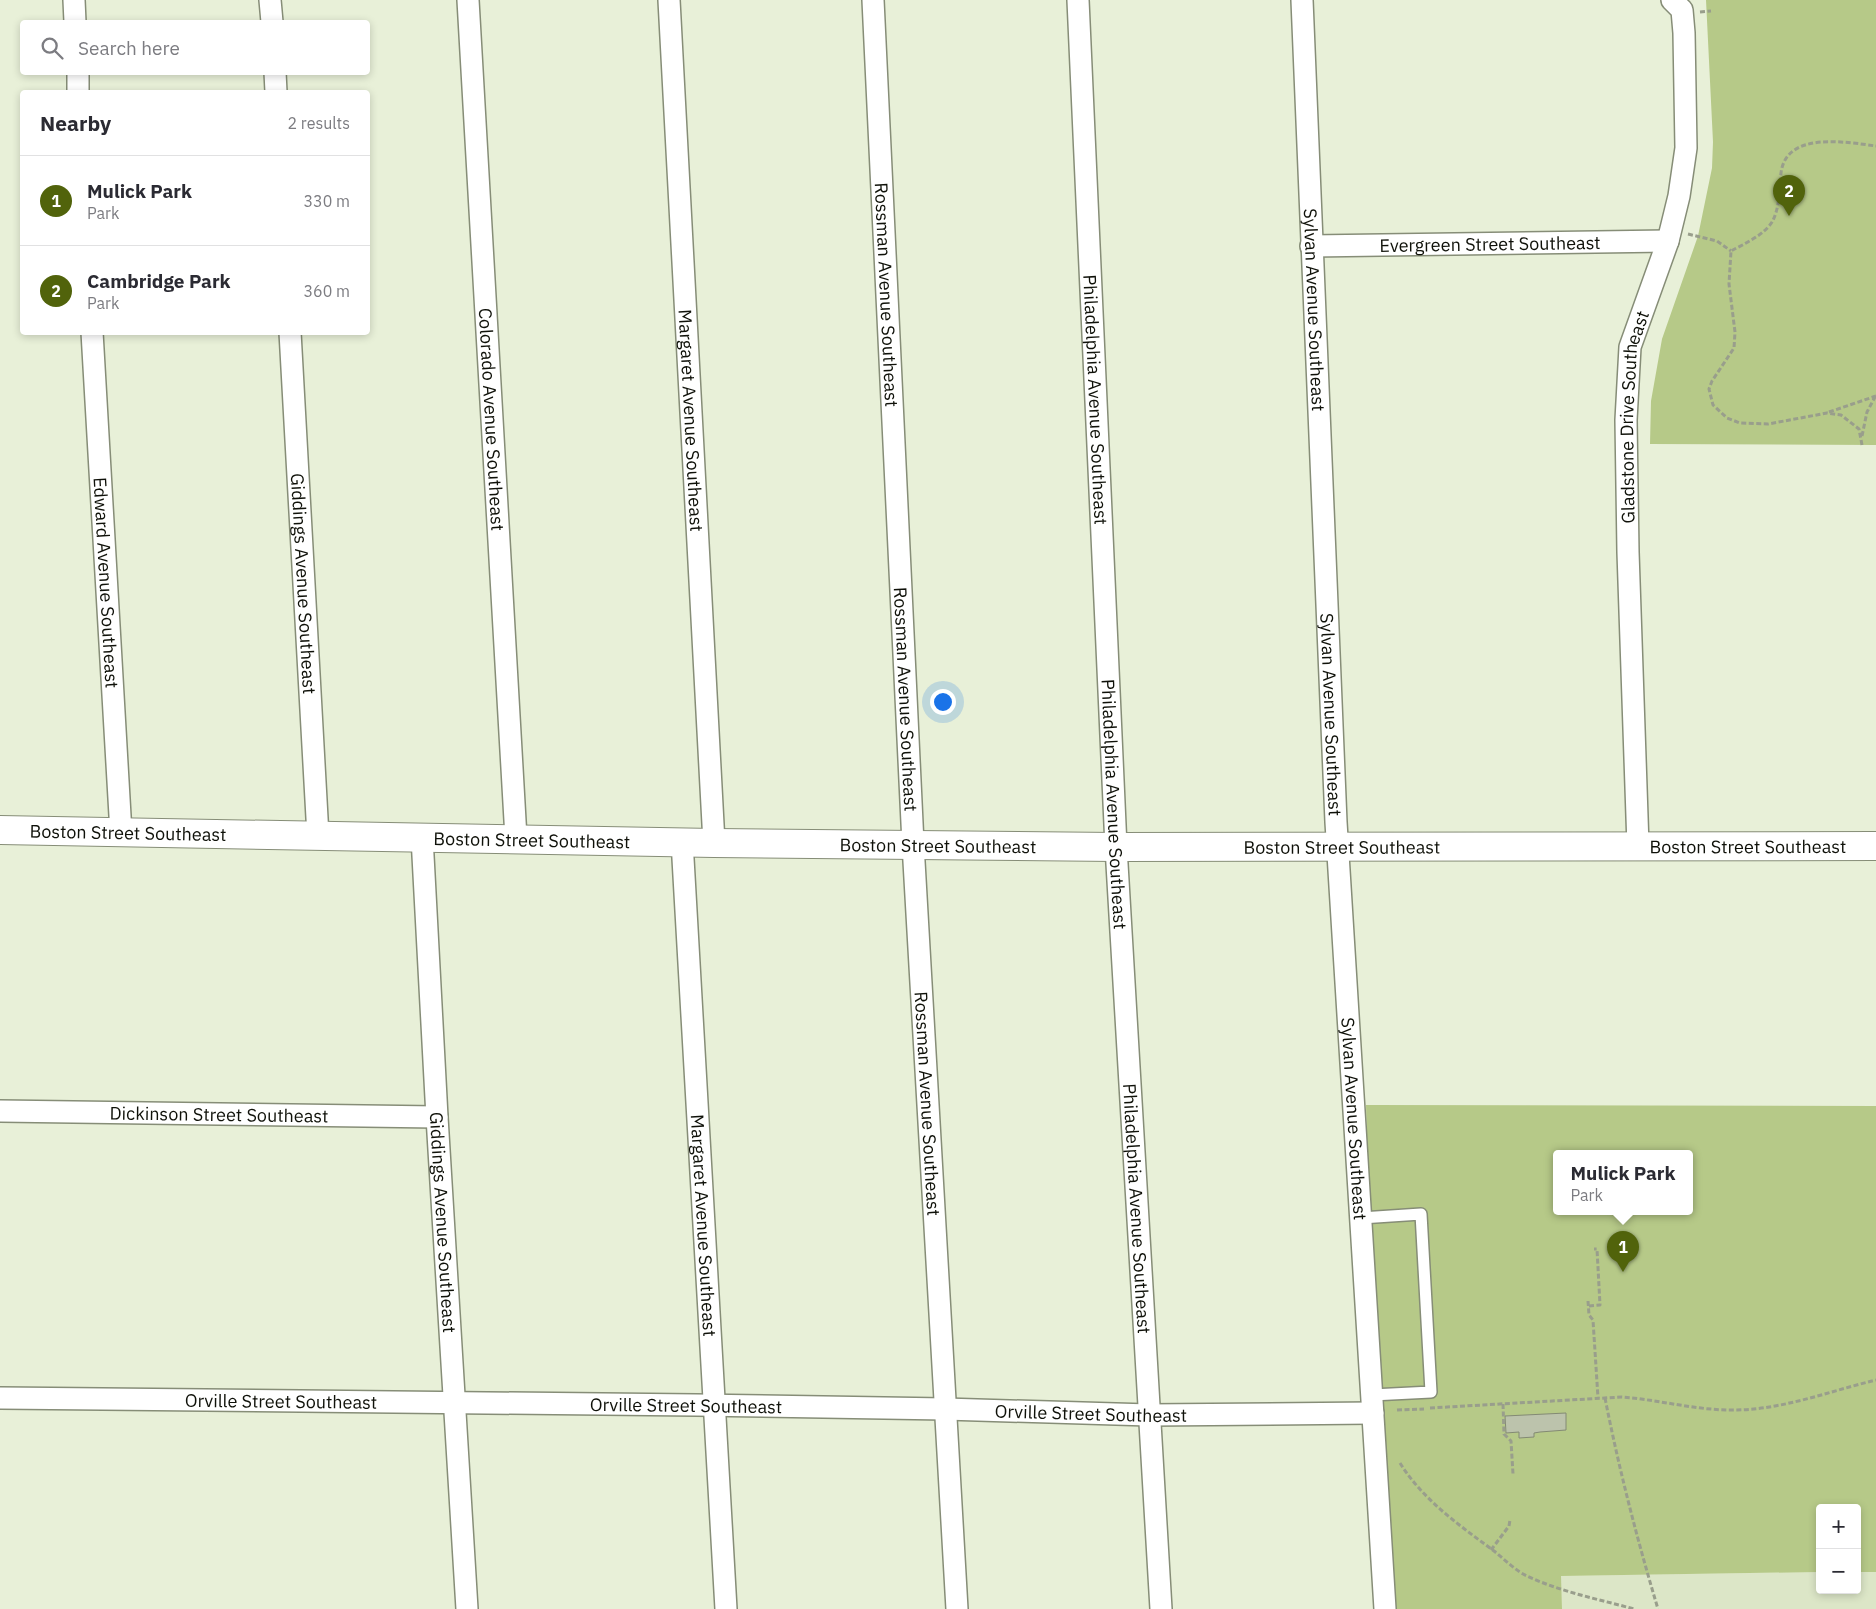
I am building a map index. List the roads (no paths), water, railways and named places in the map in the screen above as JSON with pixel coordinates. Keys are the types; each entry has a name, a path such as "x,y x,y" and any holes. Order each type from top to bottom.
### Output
{"street":[{"path":"74,0 75,20"},
{"path":"270,0 272,20"},
{"name":"Colorado Avenue Southeast","path":"468,0 516,838"},
{"name":"Margaret Avenue Southeast","path":"669,0 714,842"},
{"name":"Rossman Avenue Southeast","path":"873,0 912,844 956,1609"},
{"name":"Philadelphia Avenue Southeast","path":"1078,0 1116,847 1161,1609"},
{"name":"Sylvan Avenue Southeast","path":"1302,0 1338,846 1385,1609"},
{"name":"Gladstone Drive Southeast","path":"1638,846 1628,552 1626,420 1630,347 1669,236 1679,196 1686,148 1682,10 1672,0"},
{"path":"78,75 78,90"},
{"path":"275,75 276,90"},
{"name":"Evergreen Street Southeast","path":"1311,246 1669,236"},
{"name":"Edward Avenue Southeast","path":"92,335 121,833"},
{"name":"Giddings Avenue Southeast","path":"290,335 318,836"},
{"name":"Boston Street Southeast","path":"0,830 1116,847 1876,846"},
{"name":"Giddings Avenue Southeast","path":"422,837 467,1609"},
{"name":"Margaret Avenue Southeast","path":"682,841 726,1609"},
{"name":"Dickinson Street Southeast","path":"0,1111 437,1117"},
{"name":"Orville Street Southeast","path":"0,1398 715,1405 1149,1415 1373,1404"}],"lane":[{"path":"1361,1218 1421,1214 1431,1392 1373,1404"}],"place":[{"name":"Cambridge Park","path":"1789,216"},
{"name":"Mulick Park","path":"1623,1272"}]}
